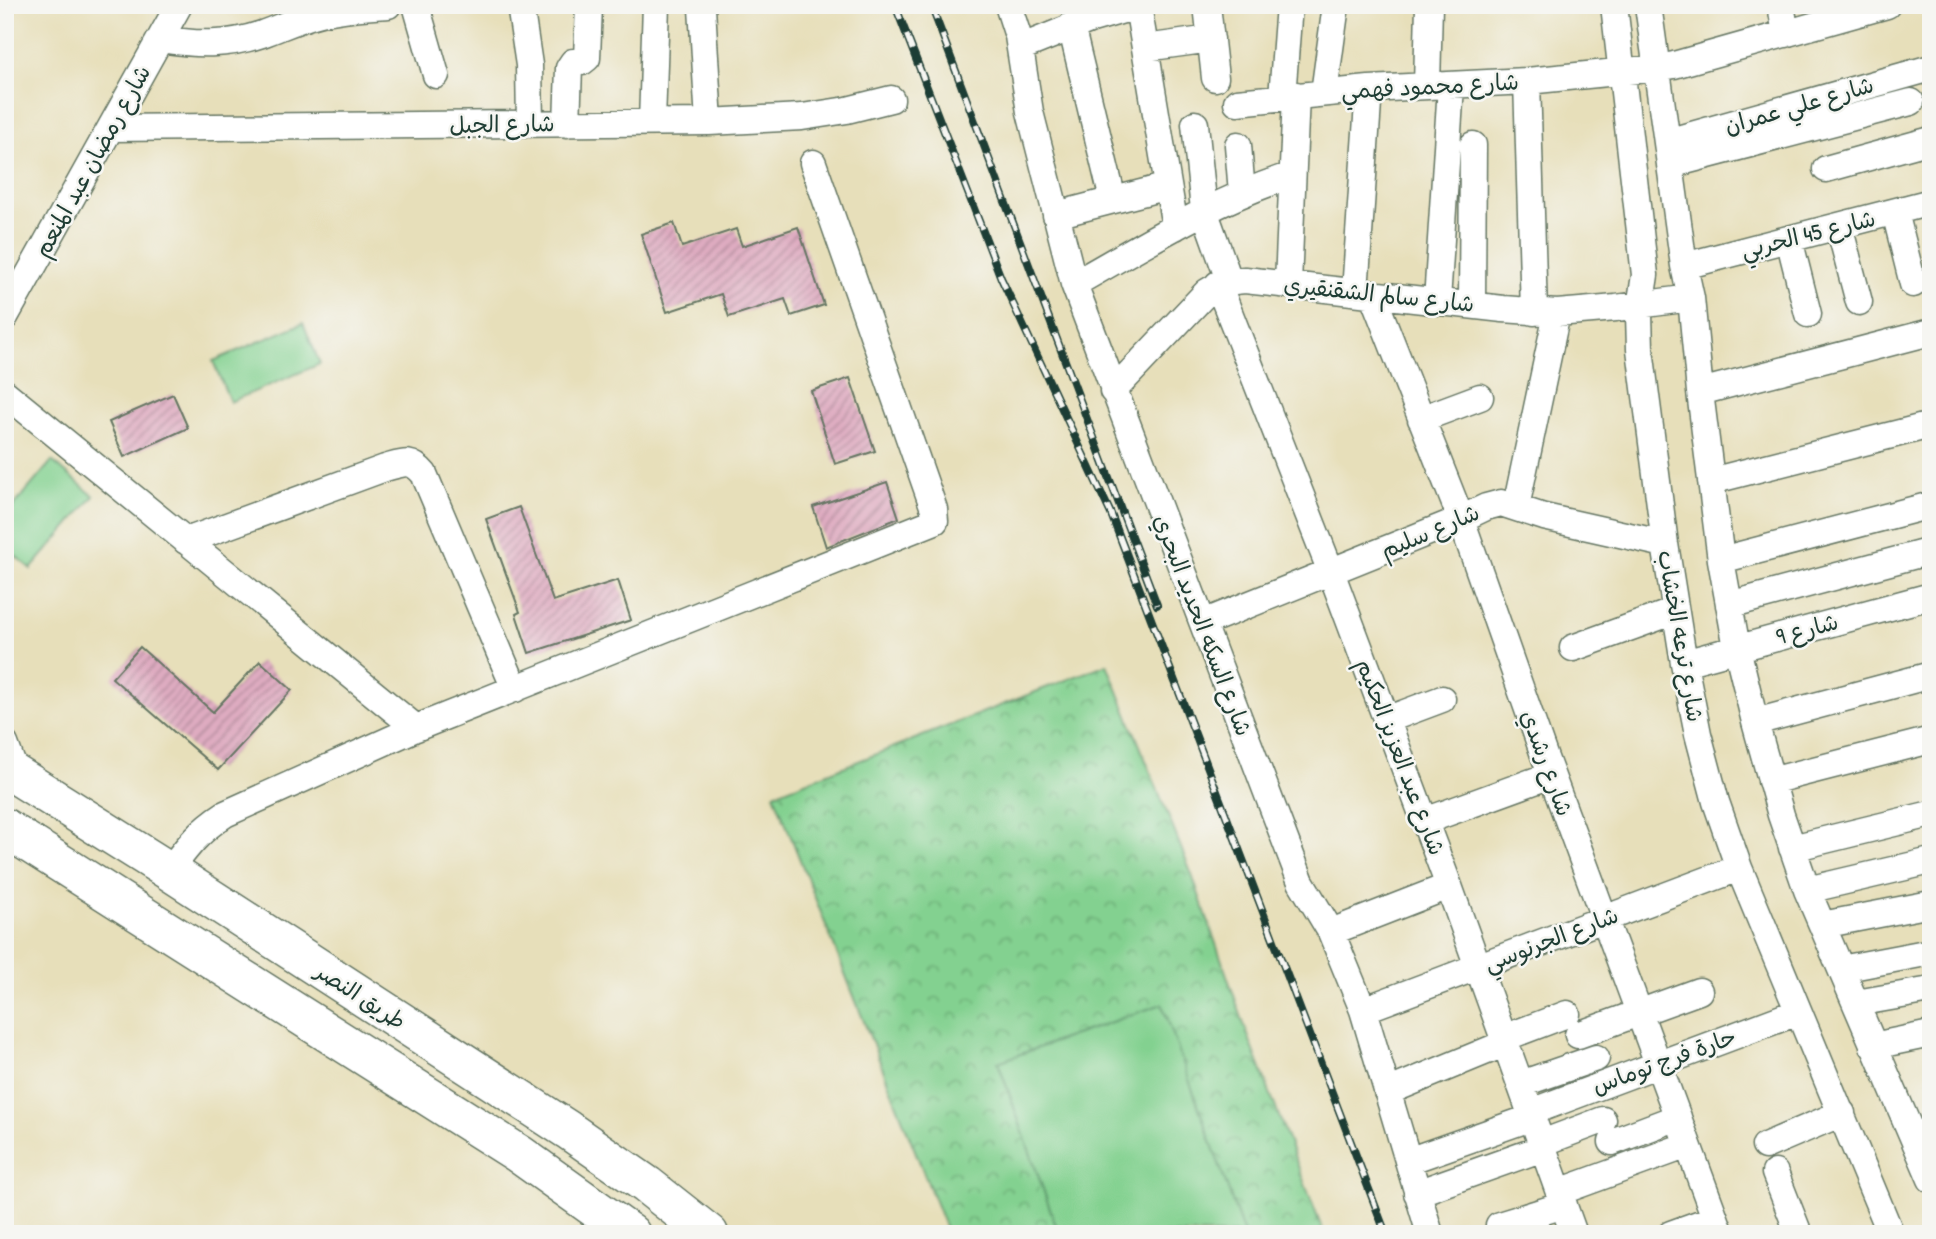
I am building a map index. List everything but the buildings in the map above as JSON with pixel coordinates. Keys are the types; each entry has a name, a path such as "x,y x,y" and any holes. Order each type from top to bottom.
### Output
{"highway":[{"name":"طريق النصر","path":"9,762 103,828 568,1130 647,1185 709,1234"},
{"path":"5,828 519,1154 631,1234"},
{"path":"72,871 83,872 94,868 103,859 107,849 103,828"},
{"path":"155,923 151,904 153,894 169,871"}],"street":[{"name":"شارع رمضان عبد المنعم","path":"5,317 179,5"},
{"path":"160,38 191,44 226,43 262,34 326,9 388,5"},
{"path":"416,5 436,75"},
{"path":"520,5 529,65 530,124"},
{"path":"568,124 569,68 573,62 582,62 587,58 589,5"},
{"path":"652,122 656,5"},
{"name":"شارع السكه الحديد البحري","path":"1008,5 1020,48 1030,112 1074,284 1301,882 1331,932 1363,1010 1430,1234"},
{"path":"1020,48 1071,26 1139,5 1175,227"},
{"path":"1207,5 1215,78"},
{"path":"1288,284 1292,175 1289,5"},
{"path":"1324,93 1336,5"},
{"path":"1429,5 1439,86 1437,301"},
{"name":"شارع ترعه الخشاب","path":"1614,5 1645,275 1640,306 1640,349 1675,611 1698,734 1716,802 1739,868 1891,1234"},
{"path":"1648,5 1690,298 1721,560 1737,648 1771,781 1807,890 1931,1179"},
{"path":"1781,5 1786,34"},
{"name":"شارع محمود فهمي","path":"1237,102 1369,89 1527,81 1657,68 1887,5"},
{"path":"702,8 709,122"},
{"path":"1071,26 1113,200"},
{"path":"1145,48 1211,39"},
{"name":"شارع علي عمران","path":"1669,154 1931,68"},
{"path":"1826,169 1926,141 1911,102 1905,75"},
{"path":"1516,507 1546,312 1527,81"},
{"path":"1364,293 1369,89"},
{"name":"شارع الجبل","path":"111,128 709,122 802,117 891,99"},
{"path":"1669,154 1911,102"},
{"name":"شارع عبد العزيز الحكيم","path":"1195,124 1204,210 1224,282 1449,886 1574,1234"},
{"path":"1238,145 1242,193"},
{"path":"1472,305 1473,145"},
{"path":"169,871 194,838 225,814 416,729 935,521 934,509 813,163"},
{"path":"1074,284 1204,210 1292,175"},
{"path":"1056,215 1168,186"},
{"name":"شارع 45 الحربي","path":"1685,266 1931,202"},
{"path":"1895,212 1913,284"},
{"path":"1839,226 1859,302"},
{"path":"1789,239 1808,314"},
{"name":"شارع سالم الشقنقيري","path":"1224,282 1245,279 1546,312 1640,306 1690,298"},
{"path":"1113,391 1207,292 1224,282"},
{"name":"شارع رشدي","path":"1364,293 1421,419 1461,519 1551,775 1718,1226"},
{"path":"1700,392 1931,332"},
{"path":"5,393 416,729"},
{"path":"1421,419 1480,397"},
{"path":"1711,481 1931,425"},
{"path":"186,541 385,468 407,463 416,465 424,474 515,689"},
{"name":"شارع سليم","path":"1203,623 1493,504 1509,504 1544,517 1665,544"},
{"path":"1721,560 1931,505"},
{"path":"1729,605 1931,551"},
{"name":"شارع 9","path":"1684,663 1931,596"},
{"path":"1573,648 1675,611"},
{"path":"1755,722 1931,674"},
{"path":"1387,720 1443,699"},
{"path":"1771,781 1931,740"},
{"path":"1425,821 1551,775"},
{"path":"1792,848 1931,814"},
{"path":"1807,890 1931,861"},
{"name":"شارع الجرنوسي","path":"1363,1010 1739,868"},
{"path":"1331,932 1449,886"},
{"path":"1822,925 1931,904"},
{"path":"1841,969 1931,951"},
{"path":"1856,1003 1931,990"},
{"path":"1387,1092 1505,1040 1639,1013 1699,991"},
{"name":"حارة فرج توماس","path":"1408,1161 1658,1063 1798,1012"},
{"path":"1873,1046 1931,1034"},
{"path":"1521,1084 1596,1058"},
{"path":"1765,1146 1842,1113"},
{"path":"1417,1192 1543,1145 1678,1117"},
{"path":"1499,1225 1688,1145"},
{"path":"1775,1173 1799,1234"},
{"path":"1671,1234 1718,1226"}],"green space":[{"path":"303,323 320,364 230,402 213,361"},
{"path":"52,461 94,496 31,569 5,547 5,516"},
{"path":"1107,664 1192,875 1246,1030 1324,1234 948,1234 774,794"},
{"path":"1162,1004 1244,1234 1059,1234 998,1062"}],"railway":[{"path":"895,5 1001,278 1111,514 1386,1234"},
{"path":"931,5 1157,605"}]}
